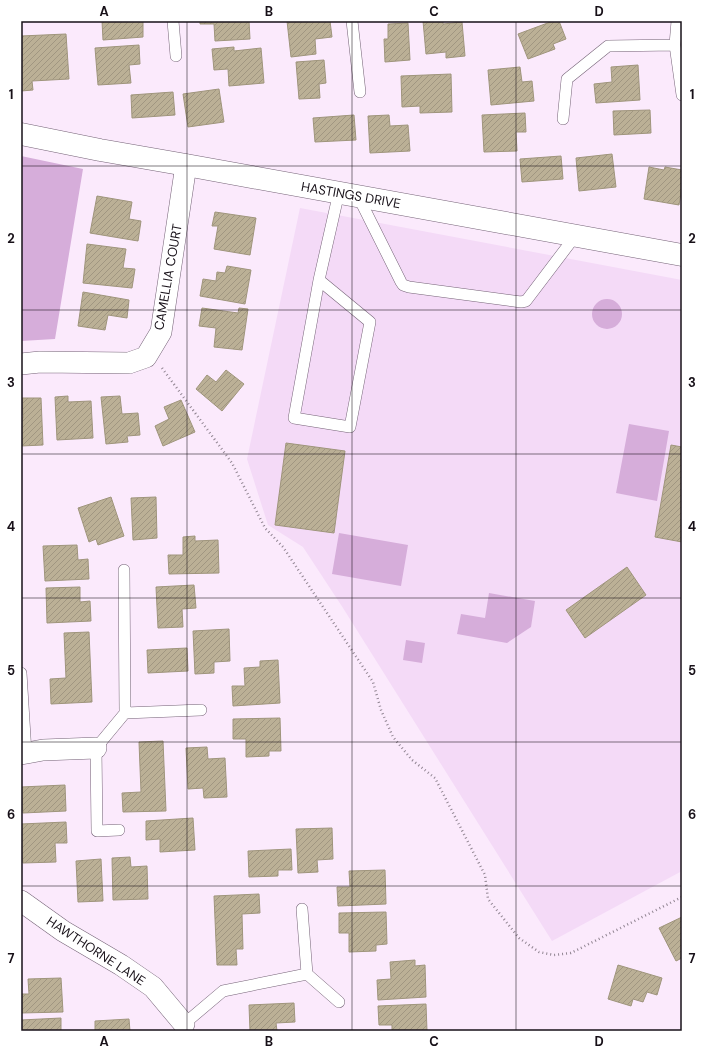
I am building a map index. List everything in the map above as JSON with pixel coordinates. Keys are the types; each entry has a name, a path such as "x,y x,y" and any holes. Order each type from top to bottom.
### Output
{"street":[{"name":"HASTINGS DRIVE","path":"21,134 100,150 682,255"},
{"name":"CAMELLIA COURT","path":"21,364 40,362 129,363 146,357 161,332 186,165"},
{"path":"24,754 43,750 96,748"},
{"name":"HAWTHORNE LANE","path":"21,901 63,931 121,965 152,987 185,1029"}],"lane":[{"path":"173,21 176,56"},
{"path":"352,21 360,92"},
{"path":"677,21 675,45 682,96"},
{"path":"564,119 567,79 608,46 675,45"},
{"path":"348,194 401,282 403,285 409,287 521,302 526,301 576,235"},
{"path":"319,280 370,322 350,426 294,418 319,280 348,194"},
{"path":"120,830 97,831 96,748 125,713 124,570"},
{"path":"21,673 24,754"},
{"path":"125,713 201,710"},
{"path":"302,909 307,974 339,1002"},
{"path":"185,1029 223,991 307,974"}],"path":[{"path":"149,351 232,463 265,528 282,547 373,682 381,710 393,738 412,760 435,778 485,874 488,899 518,938 539,952 554,955 570,953 682,897"}],"shaded area":[{"path":"21,156 83,169 55,339 21,341"},
{"path":"300,208 682,280 682,871 552,941 343,608 303,547 268,525 247,459"},
{"path":"607,299 618,303 622,314 618,325 607,329 596,325 592,314 596,303"},
{"path":"629,424 669,431 657,501 616,493"},
{"path":"339,533 408,545 401,586 332,574"},
{"path":"489,593 535,601 531,627 507,643 457,634 461,614 485,618"},
{"path":"406,640 425,643 422,663 403,660"}],"building":[{"path":"102,21 143,21 143,37 103,40"},
{"path":"200,21 249,21 250,39 215,41 214,24 200,24"},
{"path":"287,21 330,21 332,37 315,39 316,54 291,57"},
{"path":"423,21 443,21 443,24 462,22 465,56 446,58 446,52 426,54"},
{"path":"553,21 559,21 566,39 553,44 555,49 528,59 518,34"},
{"path":"408,23 410,60 385,62 384,39 388,39 388,24"},
{"path":"66,34 69,79 32,81 33,90 21,91 21,36"},
{"path":"139,45 140,64 129,65 131,83 98,85 95,48"},
{"path":"234,47 234,51 261,48 264,83 229,86 228,69 214,70 212,49"},
{"path":"324,60 326,83 319,84 320,98 299,99 296,62"},
{"path":"638,65 640,100 596,103 594,84 612,82 611,67"},
{"path":"520,67 522,82 532,81 534,101 491,105 488,70"},
{"path":"451,74 452,112 420,113 420,106 402,107 401,76"},
{"path":"219,89 224,122 188,127 183,94"},
{"path":"173,92 175,115 132,118 131,95"},
{"path":"650,110 651,133 614,135 613,111"},
{"path":"525,113 526,132 516,132 517,151 484,152 482,115"},
{"path":"354,115 356,140 315,142 313,118"},
{"path":"389,115 390,126 408,125 410,151 370,153 368,116"},
{"path":"612,154 616,187 579,191 576,158"},
{"path":"561,156 563,179 522,182 520,159"},
{"path":"649,167 664,170 665,167 682,170 682,187 679,205 644,199"},
{"path":"97,196 132,202 129,219 141,221 138,241 90,233"},
{"path":"215,212 256,218 250,255 214,249 218,226 212,226"},
{"path":"87,244 126,249 123,268 135,269 132,288 83,283"},
{"path":"227,266 251,270 245,304 200,296 203,279 216,281 217,272 225,273"},
{"path":"83,292 129,300 127,318 108,315 105,330 78,326"},
{"path":"202,308 238,313 239,308 248,309 242,350 214,347 216,328 199,326"},
{"path":"226,370 244,384 222,411 196,389 207,375 216,382"},
{"path":"68,396 68,402 91,401 93,438 57,440 55,397"},
{"path":"120,396 122,414 138,413 140,435 127,436 128,442 106,444 101,397"},
{"path":"22,398 41,398 43,445 21,446 21,418 23,418"},
{"path":"181,400 195,432 163,446 155,426 169,419 164,407"},
{"path":"286,443 345,451 334,533 275,525"},
{"path":"671,445 682,447 682,542 655,537"},
{"path":"111,497 124,536 98,545 96,539 89,542 78,508"},
{"path":"156,497 157,538 133,540 131,498"},
{"path":"195,536 195,541 218,540 219,573 169,574 168,555 183,555 183,537"},
{"path":"77,545 78,560 88,559 89,579 45,581 43,546"},
{"path":"627,567 646,595 585,638 566,610"},
{"path":"194,585 196,608 182,609 183,627 158,628 156,587"},
{"path":"80,587 80,602 90,601 91,621 47,623 46,588"},
{"path":"229,629 230,661 214,662 214,673 195,674 193,631"},
{"path":"89,632 92,702 51,704 50,679 66,678 64,633"},
{"path":"187,648 188,671 148,673 147,650"},
{"path":"278,660 280,703 233,706 232,686 245,686 244,668 260,667 260,661"},
{"path":"280,718 281,751 269,751 269,756 246,757 246,739 233,739 233,719"},
{"path":"163,741 166,811 123,812 122,793 141,792 139,742"},
{"path":"207,747 208,759 225,758 227,797 204,798 203,788 188,789 186,748"},
{"path":"65,785 66,811 23,813 21,787"},
{"path":"193,818 195,850 160,852 160,839 146,840 146,821"},
{"path":"66,822 67,843 55,843 56,862 23,863 21,850 21,824"},
{"path":"332,828 333,859 317,860 318,872 298,873 296,829"},
{"path":"291,849 292,870 278,870 278,876 249,877 248,851"},
{"path":"130,857 131,867 147,866 148,899 113,900 112,858"},
{"path":"101,859 103,901 78,902 76,861"},
{"path":"385,870 386,904 338,906 337,887 350,887 349,871"},
{"path":"259,894 260,913 242,914 243,949 236,949 237,965 217,965 214,896"},
{"path":"386,912 387,944 376,945 376,951 349,952 349,933 339,933 339,913"},
{"path":"682,917 682,958 676,961 659,928"},
{"path":"415,960 415,966 425,965 426,997 378,1000 377,980 391,979 390,962"},
{"path":"618,965 662,978 657,995 647,992 643,1002 633,999 631,1006 608,999"},
{"path":"61,978 63,1012 21,1013 21,994 29,994 28,979"},
{"path":"294,1003 295,1022 276,1023 277,1031 250,1031 249,1005"},
{"path":"426,1004 427,1031 392,1031 392,1025 379,1025 378,1006"},
{"path":"61,1018 61,1031 21,1031 21,1020"},
{"path":"129,1019 130,1031 95,1031 95,1021"}]}
